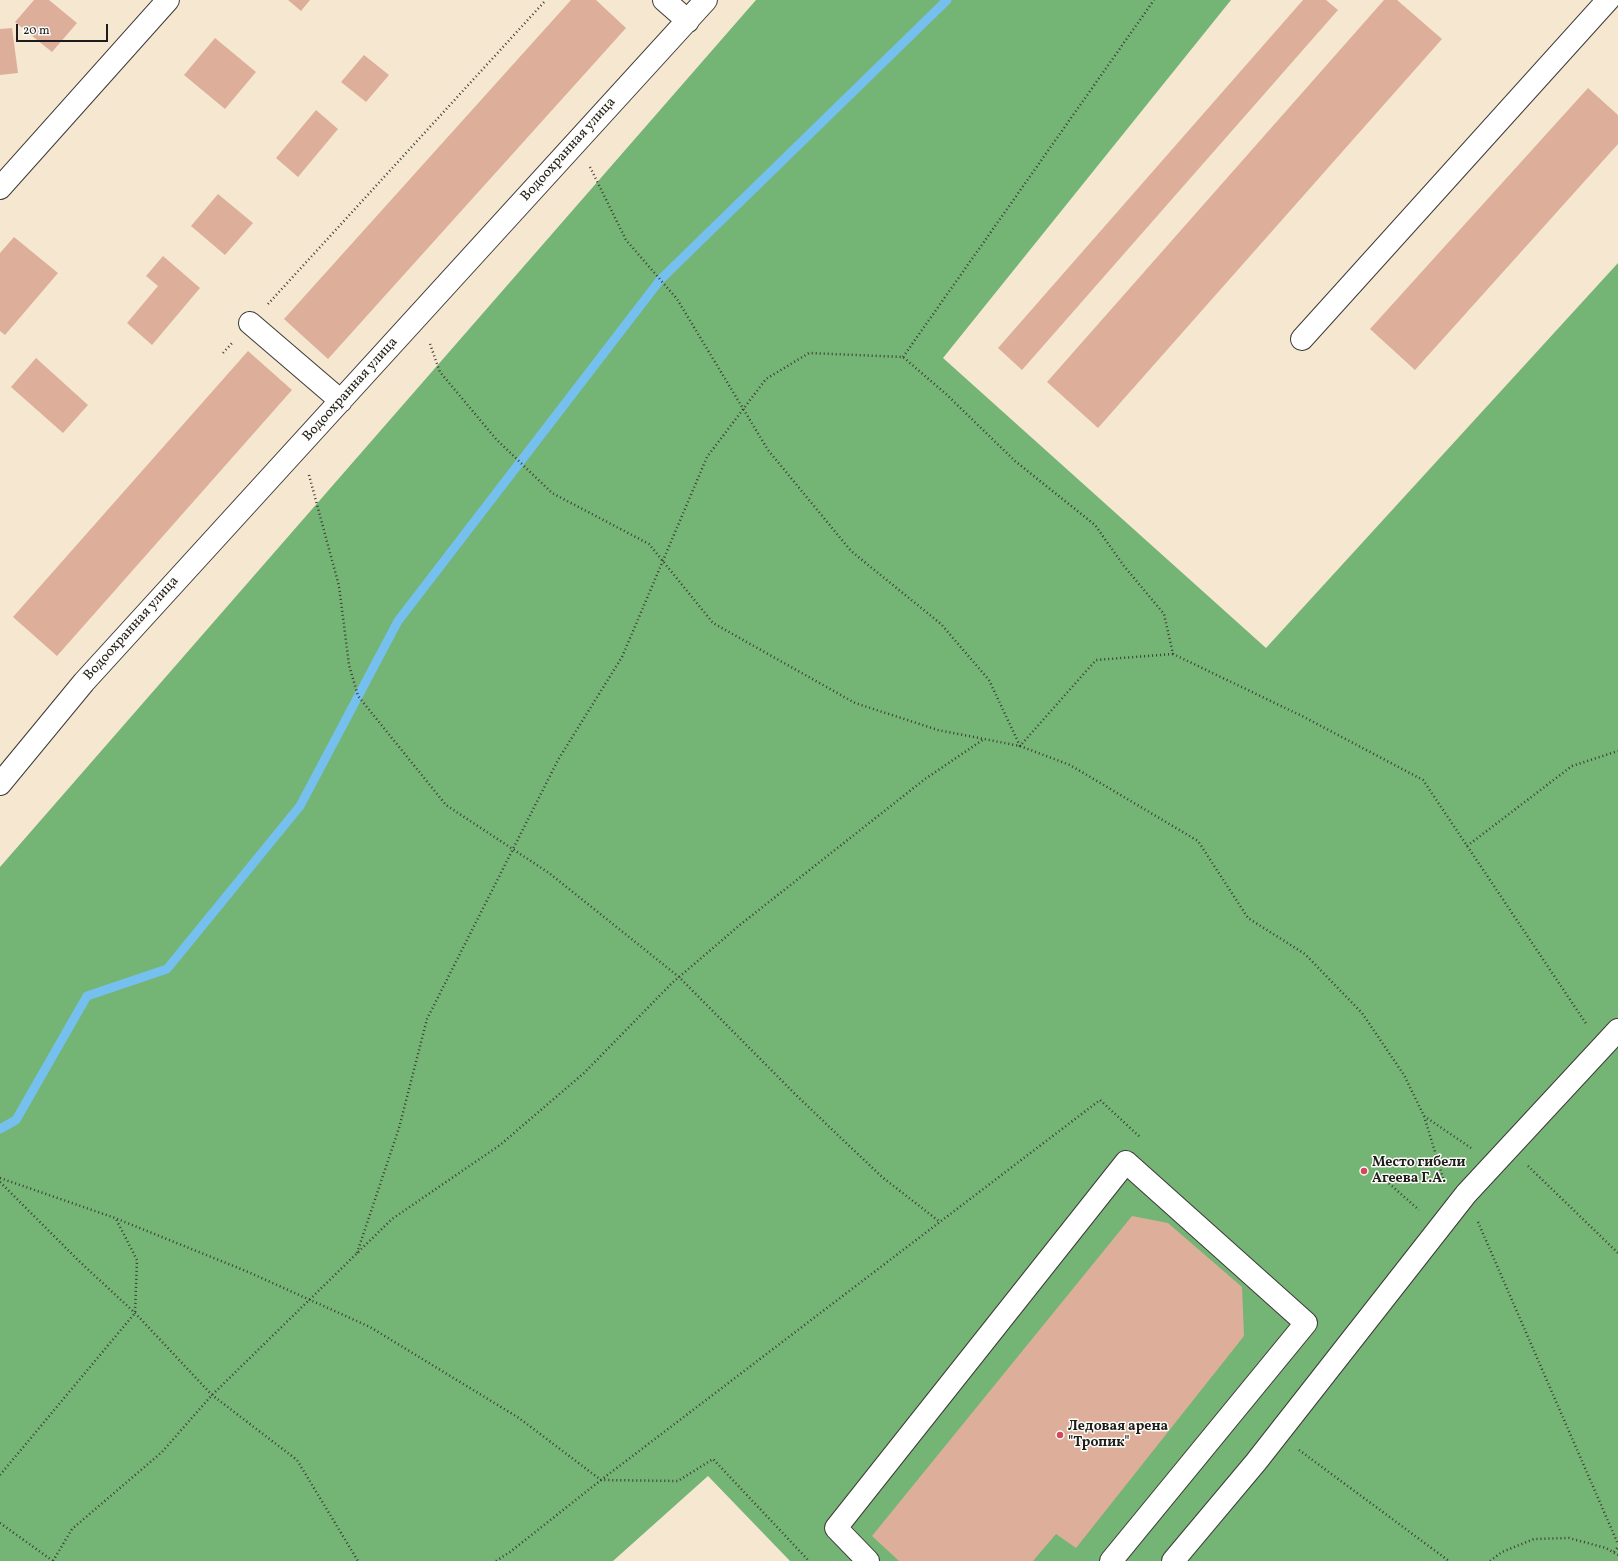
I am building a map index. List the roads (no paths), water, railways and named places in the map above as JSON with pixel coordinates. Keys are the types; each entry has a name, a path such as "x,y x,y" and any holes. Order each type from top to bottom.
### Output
{"street":[{"path":"0,188 168,0"},
{"path":"664,0 688,21"},
{"name":"Водоохранная улица","path":"0,784 84,682 706,0"},
{"path":"1302,339 1608,0"},
{"path":"250,323 341,401"},
{"path":"1173,1561 1278,1434 1459,1202 1618,1030"},
{"path":"868,1561 836,1528 1126,1162 1306,1323 1111,1561"}],"waterway":[{"path":"0,1129 16,1120 87,996 167,969 300,806 398,621 660,280 947,0"}],"place":[{"name":"Место гибели Агеева Г.А.","path":"1364,1171"},
{"name":"Ледовая арена \"Тропик\"","path":"1060,1435"}]}
